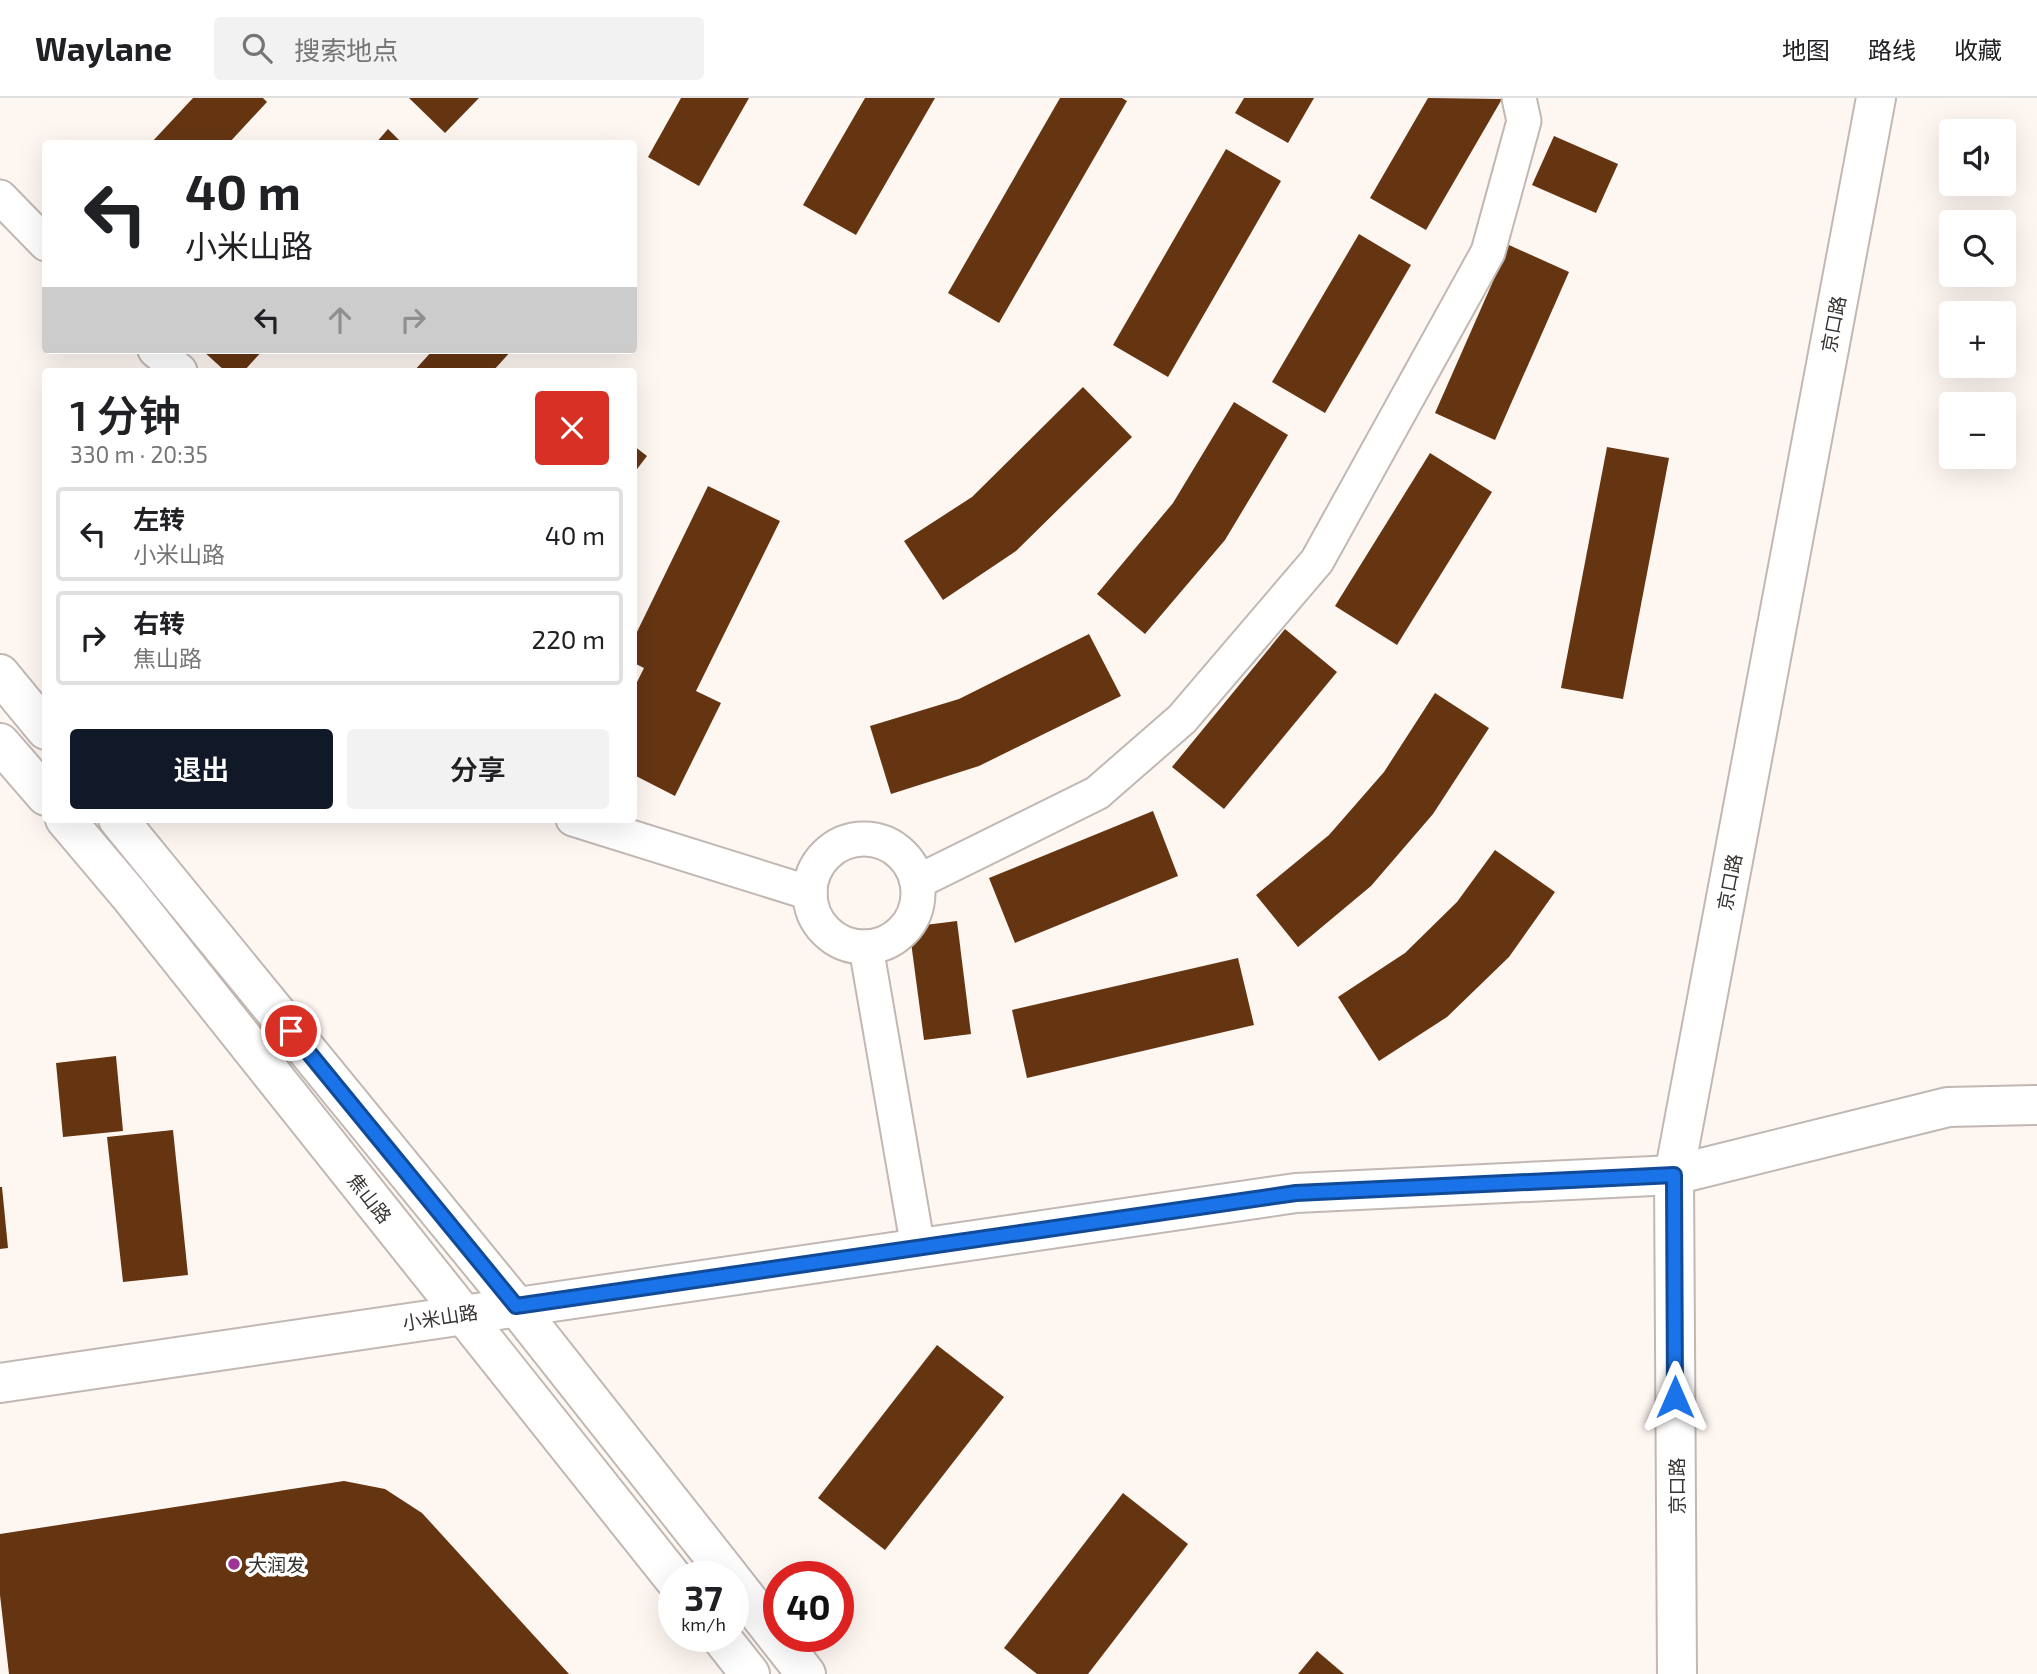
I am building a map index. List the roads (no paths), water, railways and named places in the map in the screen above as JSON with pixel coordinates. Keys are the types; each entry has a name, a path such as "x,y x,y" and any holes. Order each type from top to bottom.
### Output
{"street":[{"path":"917,882 1097,793 1182,719 1317,561 1488,252 1524,121 1520,98"},
{"name":"京口路","path":"1677,1674 1674,1175 1876,98"},
{"path":"0,198 42,240"},
{"path":"160,354 176,368"},
{"path":"0,674 42,725"},
{"path":"0,743 42,791"},
{"name":"焦山路","path":"68,823 130,896 660,1561"},
{"path":"121,823 516,1306 717,1561"},
{"path":"586,823 810,893"},
{"path":"850,840 884,842 899,852 911,865 917,882 917,901 911,918 900,933 884,943 866,947 848,945 827,932 812,910 812,876 821,860 833,848 850,840"},
{"path":"866,947 918,1248"},
{"name":"小米山路","path":"0,1382 1296,1193 1674,1175 1948,1107 2037,1105"},
{"path":"749,1601 806,1674"},
{"path":"733,1652 750,1674"}],"place":[{"name":"大润发","path":"234,1564"}]}
